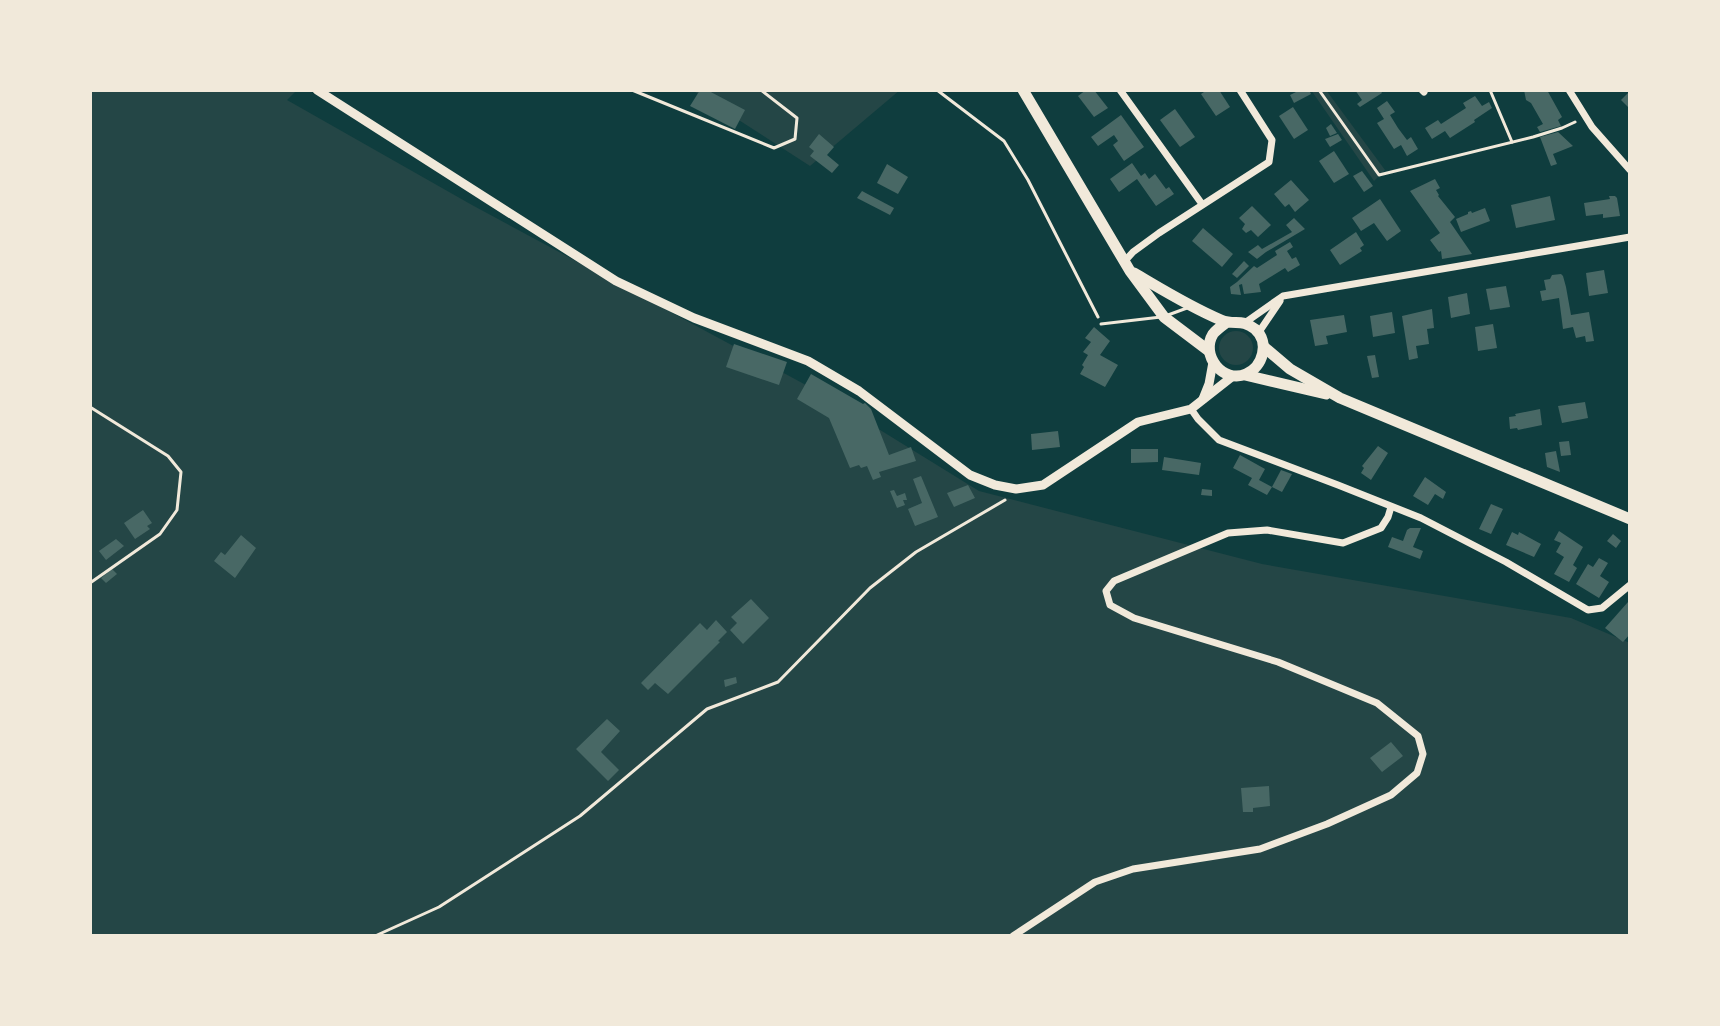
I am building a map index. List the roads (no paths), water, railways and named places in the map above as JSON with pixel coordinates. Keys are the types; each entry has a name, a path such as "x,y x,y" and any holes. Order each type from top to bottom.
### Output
{"main road":[{"path":"1023,90 1127,266 1164,317 1211,357 1221,371 1340,398"},
{"path":"1127,266 1191,307 1227,322 1246,322 1259,332 1264,347 1290,369 1340,398 1630,519"},
{"path":"1211,357 1213,334 1227,322"},
{"path":"1239,375 1260,364 1264,347"}],"street":[{"path":"317,90 616,281 694,318 808,361 859,391 970,475 995,485 1016,489 1043,485 1138,422 1191,409 1239,375"},
{"path":"1120,90 1202,204"},
{"path":"1127,266 1133,252 1269,162 1272,140 1240,90"},
{"path":"1569,90 1592,127 1630,170"},
{"path":"1246,322 1283,296 1630,237"},
{"path":"1259,332 1283,296"},
{"path":"1201,402 1209,384 1211,357"},
{"path":"1191,409 1219,440 1421,518 1506,562 1588,610 1602,608 1630,585"},
{"path":"1013,936 1095,882 1133,869 1260,849 1327,824 1391,795 1417,773 1423,754 1418,736 1377,703 1278,662 1134,618 1110,605 1106,591 1114,581 1228,533 1267,530 1343,543 1381,528 1391,507"}],"lane":[{"path":"632,90 774,148 795,139 797,118 761,90"},
{"path":"1101,324 1164,317 1191,307"},
{"path":"90,407 168,456 181,472 177,510 160,534 90,583"}]}
